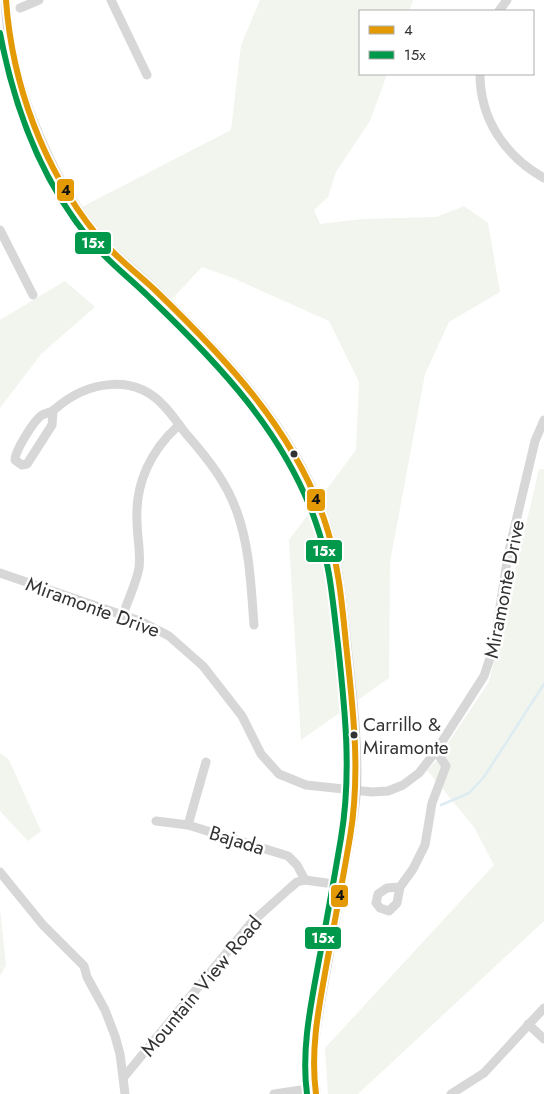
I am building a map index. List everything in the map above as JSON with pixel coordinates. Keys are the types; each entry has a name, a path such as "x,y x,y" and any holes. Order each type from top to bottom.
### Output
{"main road":[{"path":"6,0 3,16 18,78 26,103 67,193 92,228 117,256 183,318 249,390 285,438 314,493 330,537 340,590 356,737 356,790 316,1027 314,1061 316,1091"}],"street":[{"path":"20,8 39,0"},
{"path":"111,0 147,75"},
{"path":"480,75 485,108 496,134 514,156 544,178"},
{"path":"0,230 33,295"},
{"path":"53,411 52,424 27,464 22,465 15,460 15,452 40,416 53,411 64,400 83,390 116,384 137,389 156,399 216,471 237,513 246,545 254,625"},
{"name":"Miramonte Drive","path":"0,573 123,615 160,630 181,645 198,660 242,716 261,754 279,774 306,784 377,792 402,785 419,773 436,751 479,686 490,661 508,555 535,441 544,420"},
{"path":"123,615 136,583 139,567 136,511 140,487 151,457 160,444 178,425"},
{"path":"400,887 413,869 425,845 432,803 444,774 446,766 436,751"},
{"path":"188,825 206,762"},
{"name":"Bajada","path":"156,821 188,825 288,856 297,865 305,880"},
{"path":"0,872 43,925 84,966 87,977 105,1010 115,1036 124,1077 125,1094"},
{"path":"305,880 341,886"},
{"name":"Mountain View Road","path":"124,1077 251,923 297,882 305,880"},
{"path":"451,1094 484,1074 544,1008"},
{"path":"528,1024 544,1039"},
{"path":"274,1094 316,1091"}],"shaded area":[{"path":"260,0 413,0 409,10 359,10 359,75 387,75 370,121 336,172 328,197 314,210 320,224 362,219 436,217 464,206 488,223 500,292 449,322 425,374 390,562 389,678 301,740 289,540 356,450 359,382 329,321 233,278 202,267 168,303 78,209 231,130 241,45"},
{"path":"65,281 95,307 41,354 0,408 0,320"},
{"path":"539,469 544,469 544,921 358,1094 328,1094 325,1048 494,865 474,827 427,770 436,761 489,682"},
{"path":"0,753 9,760 41,831 28,841 0,811"},
{"path":"0,909 6,965 0,976"}],"waterway":[{"path":"441,805 469,793 484,777 544,684"}],"transit line":[{"name":"4","path":"6,0 9,31 23,94 33,124 60,181 77,208 103,242 182,317 254,396 294,454 310,486 329,534 339,581 343,612 355,741 355,789 350,837 316,1028 314,1061 316,1094"},
{"name":"15x","path":"0,33 13,88 22,116 32,143 58,194 98,249 200,348 247,401 287,459 303,490 321,538 330,583 341,669 347,766 341,838 313,993 306,1043 305,1077 307,1094"}],"place":[{"name":"Carrillo & Miramonte","path":"354,735"}]}
